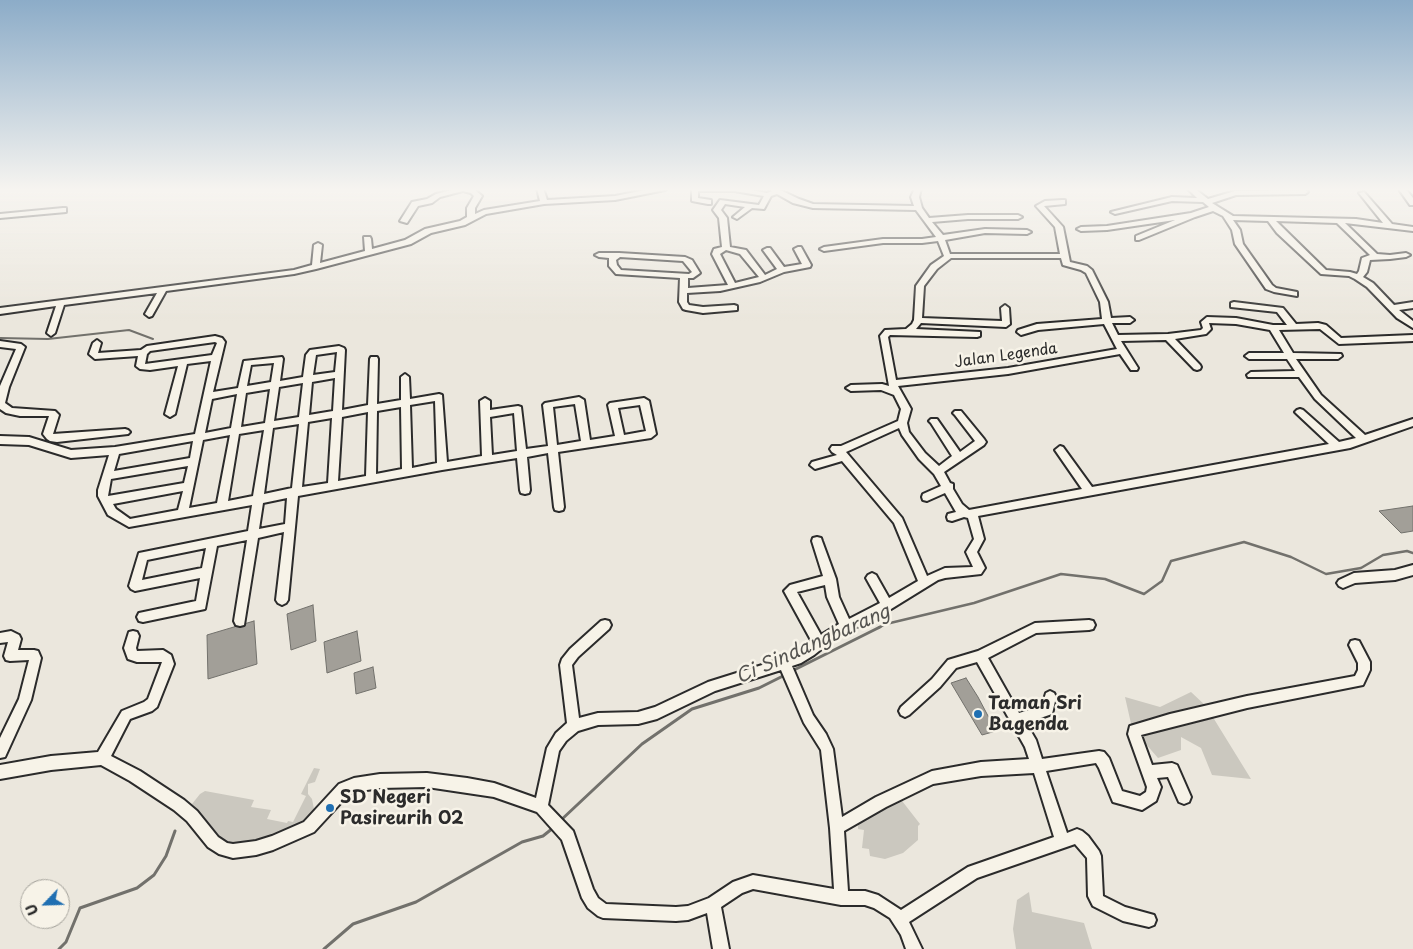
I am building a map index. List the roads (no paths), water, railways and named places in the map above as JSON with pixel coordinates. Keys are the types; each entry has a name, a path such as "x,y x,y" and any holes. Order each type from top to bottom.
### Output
{"street":[{"path":"0,311 163,290 316,267 408,242 426,232"},
{"path":"724,232 726,248"},
{"path":"937,232 948,256"},
{"path":"824,249 883,241 922,241 975,232"},
{"path":"1060,232 1063,256 1068,265 1081,267 1089,272 1104,302 1108,321 1122,351 1134,368"},
{"path":"1139,238 1152,232"},
{"path":"1236,232 1244,254 1268,287 1294,294"},
{"path":"1281,232 1325,272 1344,273 1358,277 1372,286 1392,308 1413,325"},
{"path":"1351,232 1375,256"},
{"path":"367,239 369,252"},
{"path":"316,267 318,245"},
{"path":"732,286 716,254 717,251 726,248 743,252 764,278"},
{"path":"684,291 708,291 732,286 764,278 782,270 807,265 798,249"},
{"path":"767,250 782,270"},
{"path":"599,255 685,259 696,273 692,276 684,276 619,272 613,266 612,258 615,256"},
{"path":"1358,277 1363,272 1366,258 1406,255"},
{"path":"908,332 915,326 918,320 920,286 934,267 948,256 1063,256"},
{"path":"684,276 683,304 686,308 711,310 734,308"},
{"path":"149,314 163,290"},
{"path":"51,333 60,303"},
{"path":"1234,304 1280,310 1293,326"},
{"path":"1392,308 1413,305"},
{"path":"918,320 1006,324 1004,308"},
{"path":"1021,332 1037,327 1130,320"},
{"path":"1116,338 1168,337 1205,331 1207,329 1205,322 1207,320 1236,321 1273,328 1320,326 1339,340 1413,338"},
{"path":"1273,328 1301,374 1323,402 1364,440"},
{"path":"544,810 553,748 561,737 574,726 598,719 646,717 712,686 786,667 830,635 924,582 945,573 976,572 978,570 971,552 979,539 968,513 958,507 949,487 938,471 912,444 905,433 902,423 906,409 892,384 884,334 890,331 977,334"},
{"path":"1168,337 1197,367"},
{"path":"97,343 93,354 95,356 143,353 150,348 218,340 221,342 216,357 183,513"},
{"path":"0,344 21,347 4,387 0,403 9,410 52,413 54,416 48,434 50,437 125,432"},
{"path":"282,600 289,527 305,418 310,355 313,352 340,350 333,485"},
{"name":"Jalan Legenda","path":"892,384 1008,371 1122,351"},
{"path":"143,353 140,366 143,368 216,357"},
{"path":"1249,356 1338,356"},
{"path":"222,506 247,363 278,359 240,621"},
{"path":"370,478 374,359"},
{"path":"170,414 183,362"},
{"path":"208,396 340,374"},
{"path":"1251,375 1301,374"},
{"path":"405,377 407,471"},
{"path":"851,388 882,387 897,393"},
{"path":"0,440 29,442 71,454 115,451 439,396 442,466"},
{"path":"559,507 548,405 579,400 586,444"},
{"path":"485,401 487,459"},
{"path":"115,451 103,490 103,496 112,512 129,523 407,471 522,454 553,449 620,439 651,434 644,401 614,406 620,439"},
{"path":"485,414 518,409 525,490"},
{"path":"1300,412 1337,446"},
{"path":"938,471 980,442 958,413"},
{"path":"934,421 958,457"},
{"path":"952,517 1089,490 1337,446 1364,440 1413,422"},
{"path":"815,465 902,423"},
{"path":"1060,450 1089,490"},
{"path":"839,452 898,522 924,582"},
{"path":"108,476 194,461"},
{"path":"106,502 189,486"},
{"path":"927,497 949,487"},
{"path":"207,572 135,586 142,556 289,527"},
{"path":"817,541 830,579 833,597 846,626"},
{"path":"143,617 201,605 212,543"},
{"path":"1343,583 1354,578 1394,575 1413,570"},
{"path":"872,578 887,604"},
{"path":"819,644 790,591 805,584 830,579"},
{"path":"905,711 936,683 949,666 980,656 1035,628 1089,624"},
{"path":"574,726 566,665 574,653 605,625"},
{"path":"0,638 11,636 15,639 10,656 34,654 35,658 25,700 0,752"},
{"path":"102,758 126,715 153,703 168,664 168,659 163,655 137,657 132,655 130,648 133,636"},
{"path":"837,828 881,802 932,778 981,769 1038,766 1100,757 1118,797 1142,803 1151,796 1154,787 1134,734 1135,730 1247,702 1359,680 1364,670 1364,662 1355,645"},
{"path":"980,656 1004,700 1032,744 1062,840"},
{"path":"786,667 808,719 827,750 837,828 841,886"},
{"path":"1017,720 1048,710 1050,696"},
{"path":"0,772 51,763 102,758 135,776 179,805 192,816 213,842 224,850 232,851 256,848 294,835 316,821 344,789 354,785 380,781 427,780 494,790 544,810 560,825 571,841 586,893 593,903 603,911 688,913 713,904 738,887 753,882 841,886 888,907 900,919 914,949"},
{"path":"1149,772 1172,770 1184,797"},
{"path":"900,919 973,872 1076,836 1083,841 1094,856 1095,896 1098,901 1123,914 1149,920"},
{"path":"713,904 721,949"}],"waterway":[{"path":"0,338 48,339 129,330 153,339"},
{"name":"Ci Sindangbarang","path":"792,671 886,624 974,603 1061,574 1105,579 1144,594 1162,581 1171,561 1244,542 1291,557 1326,574 1361,568 1383,555 1407,551 1413,553"},
{"name":"Ci Sindangbarang","path":"560,821 642,744 692,709 759,688 785,675"},
{"name":"Ci Sindangbarang","path":"324,949 353,924 416,902 522,842 543,836 553,828"},
{"path":"59,949 66,942 80,908 137,888 154,875 166,856 175,831"}],"place":[{"name":"Taman Sri Bagenda","path":"978,714"},
{"name":"SD Negeri Pasireurih 02","path":"330,808"}]}
